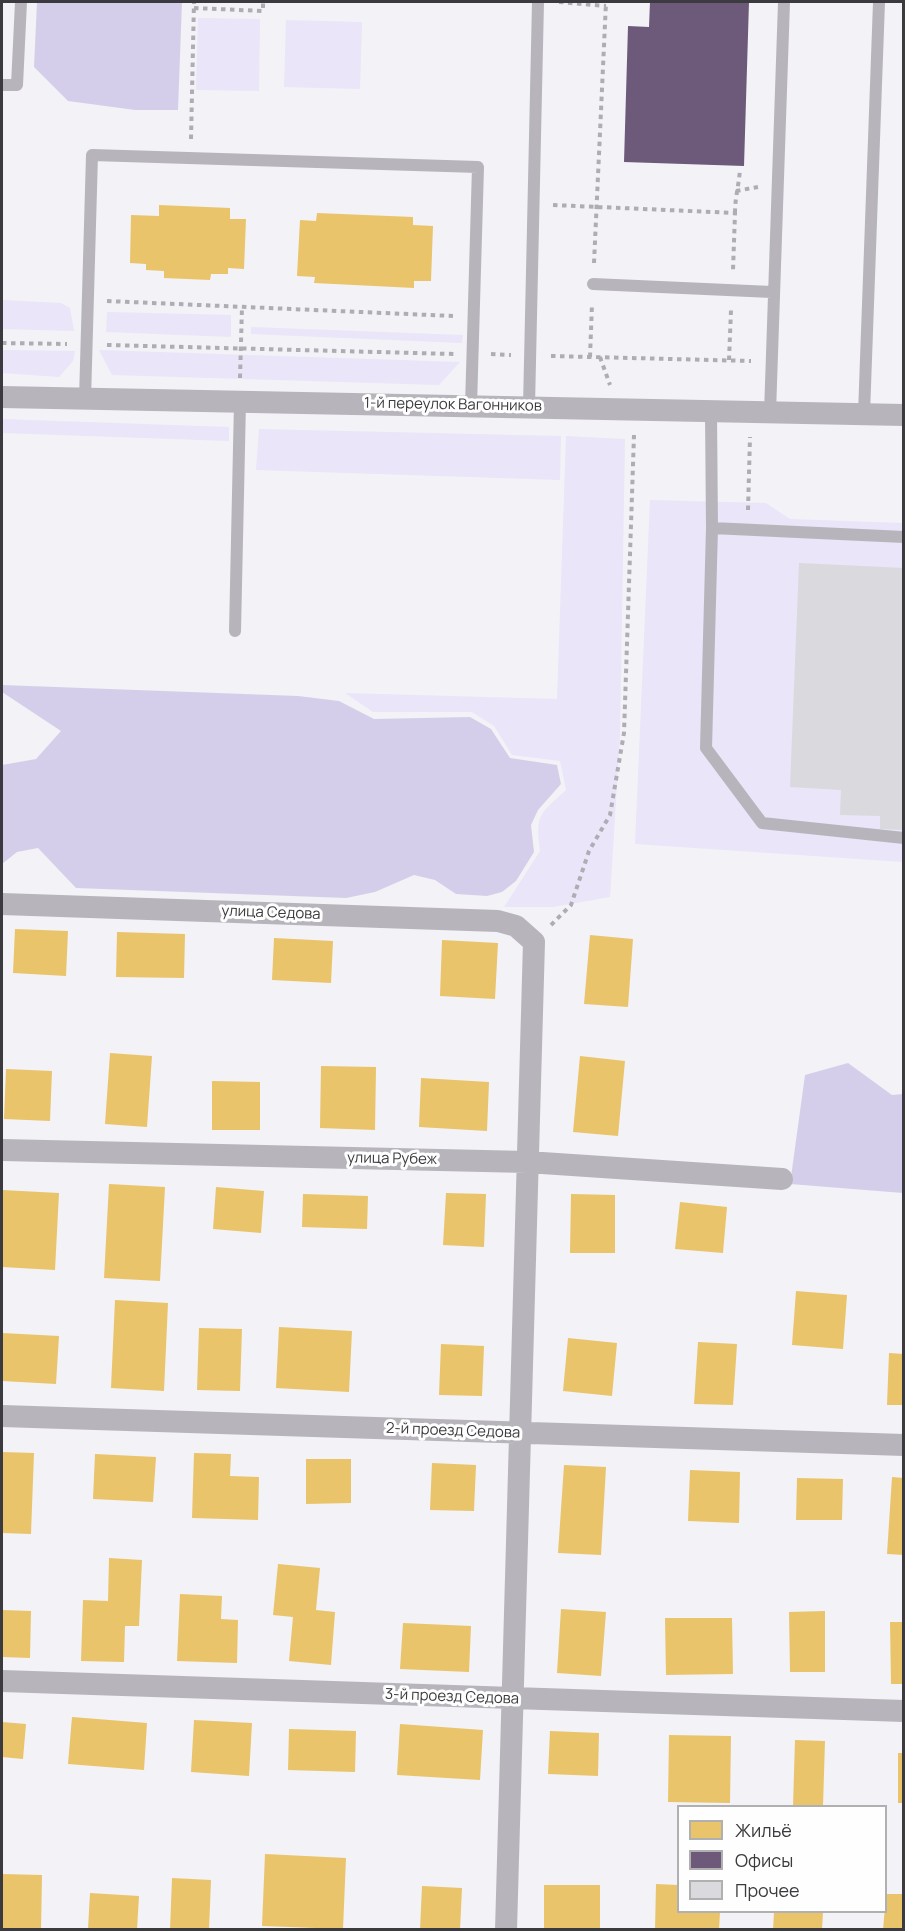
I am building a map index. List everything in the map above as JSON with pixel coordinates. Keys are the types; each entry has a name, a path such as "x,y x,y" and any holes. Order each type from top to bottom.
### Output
{"street":[{"name":"1-й переулок Вагонников","path":"2,397 903,415"},
{"name":"улица Седова","path":"2,904 498,921 516,926 534,942"},
{"path":"506,1929 534,942"},
{"name":"улица Рубеж","path":"2,1150 527,1162 782,1179"},
{"name":"2-й проезд Седова","path":"2,1416 903,1445"},
{"name":"3-й проезд Седова","path":"2,1681 903,1711"}],"lane":[{"path":"2,85 17,85 21,2"},
{"path":"529,406 538,2"},
{"path":"760,413 772,292 784,2"},
{"path":"864,414 879,2"},
{"path":"85,399 92,154 478,166 471,406"},
{"path":"593,284 772,292"},
{"path":"235,631 240,402"},
{"path":"711,412 712,528 706,748 762,823 903,838"},
{"path":"712,528 903,537"}],"path":[{"path":"190,158 194,2"},
{"path":"194,8 262,11 263,2"},
{"path":"549,2 606,4 596,207"},
{"path":"729,360 735,191 739,184 740,169"},
{"path":"534,204 735,213"},
{"path":"88,300 473,317"},
{"path":"240,402 242,307"},
{"path":"2,343 729,360 751,361 751,371"},
{"path":"600,357 611,387"},
{"path":"534,942 571,905 589,851 610,815 624,733 635,410"},
{"path":"747,530 760,413"}],"shaded area":[{"path":"37,2 182,2 178,110 135,110 68,101 34,67"},
{"path":"198,18 260,19 259,91 196,90"},
{"path":"286,20 362,22 360,89 284,87"},
{"path":"2,300 61,303 70,308 74,331 2,329"},
{"path":"107,312 231,315 231,337 106,332"},
{"path":"251,327 463,335 462,343 251,334"},
{"path":"2,350 75,351 73,361 59,377 2,373"},
{"path":"99,350 460,362 439,385 112,375"},
{"path":"2,419 229,427 229,441 2,433"},
{"path":"259,429 561,436 560,480 256,470"},
{"path":"566,436 625,439 620,736 610,897 553,907 504,907 540,851 538,829 541,816 550,804 566,790 560,761 512,755 494,726 472,712 373,712 345,693 557,699"},
{"path":"650,500 766,503 790,519 903,523 903,862 635,844"},
{"path":"2,685 298,696 339,701 374,719 470,717 491,729 510,758 557,765 561,784 538,810 531,825 534,852 516,881 502,892 487,896 456,894 435,880 414,875 375,892 346,898 76,888 38,848 17,852 2,864 2,765 36,759 61,731 2,692"},
{"path":"848,1063 892,1095 903,1094 903,1193 790,1184 805,1075"}],"building: Жильё":[{"path":"159,205 230,208 230,219 246,219 244,269 228,268 228,274 211,274 210,280 164,278 164,271 146,270 146,264 130,263 131,215 159,216"},
{"path":"317,213 413,217 413,225 433,226 431,281 414,281 414,288 314,283 315,277 297,276 300,220 316,221"},
{"path":"15,929 68,931 66,976 13,973"},
{"path":"117,932 185,934 184,978 116,977"},
{"path":"590,935 633,939 628,1007 584,1004"},
{"path":"274,938 333,941 331,983 272,980"},
{"path":"442,940 498,943 495,999 440,996"},
{"path":"110,1053 152,1056 147,1127 105,1124"},
{"path":"580,1056 625,1061 618,1136 573,1132"},
{"path":"321,1066 376,1067 375,1130 320,1128"},
{"path":"6,1069 52,1071 50,1121 4,1119"},
{"path":"421,1078 489,1082 487,1131 419,1127"},
{"path":"212,1081 260,1082 260,1130 212,1130"},
{"path":"109,1184 165,1187 160,1281 104,1278"},
{"path":"216,1187 264,1191 261,1233 213,1229"},
{"path":"2,1190 59,1193 55,1270 2,1267"},
{"path":"446,1193 486,1194 484,1247 443,1245"},
{"path":"303,1194 368,1196 367,1229 302,1227"},
{"path":"571,1194 615,1195 615,1253 570,1253"},
{"path":"680,1202 727,1207 723,1253 675,1249"},
{"path":"796,1291 847,1295 843,1349 792,1345"},
{"path":"115,1300 168,1303 164,1391 111,1388"},
{"path":"279,1327 352,1331 349,1392 276,1388"},
{"path":"199,1328 242,1329 240,1391 197,1390"},
{"path":"2,1333 59,1336 56,1384 2,1381"},
{"path":"568,1338 617,1343 612,1396 563,1391"},
{"path":"698,1342 737,1344 733,1405 694,1404"},
{"path":"441,1344 484,1346 482,1396 439,1395"},
{"path":"889,1353 904,1354 904,1405 887,1405"},
{"path":"2,1452 34,1453 31,1534 2,1533"},
{"path":"194,1453 231,1454 230,1476 259,1477 258,1520 192,1518"},
{"path":"95,1454 156,1457 153,1502 93,1499"},
{"path":"306,1459 351,1459 351,1503 306,1504"},
{"path":"432,1463 476,1465 474,1511 430,1510"},
{"path":"564,1465 606,1467 601,1555 558,1553"},
{"path":"690,1470 740,1472 739,1523 688,1521"},
{"path":"892,1477 904,1478 904,1555 887,1554"},
{"path":"797,1478 843,1479 842,1520 796,1520"},
{"path":"109,1558 142,1560 139,1626 125,1626 124,1662 81,1661 83,1600 108,1601"},
{"path":"278,1564 320,1568 316,1610 335,1612 331,1665 289,1661 293,1617 273,1615"},
{"path":"180,1594 222,1596 221,1619 238,1620 237,1663 177,1661"},
{"path":"561,1609 606,1612 601,1676 557,1673"},
{"path":"2,1610 31,1611 30,1658 2,1657"},
{"path":"825,1611 825,1672 790,1672 789,1612"},
{"path":"665,1618 732,1618 733,1674 666,1675"},
{"path":"890,1622 904,1622 904,1684 891,1684"},
{"path":"403,1623 471,1626 469,1672 400,1669"},
{"path":"72,1717 147,1723 144,1770 68,1764"},
{"path":"194,1720 252,1723 249,1776 191,1772"},
{"path":"2,1722 26,1724 23,1759 2,1757"},
{"path":"400,1724 483,1730 480,1780 397,1775"},
{"path":"289,1729 356,1731 355,1772 288,1770"},
{"path":"550,1731 599,1733 598,1776 548,1774"},
{"path":"669,1735 731,1736 730,1803 668,1802"},
{"path":"795,1740 825,1741 823,1805 793,1805"},
{"path":"898,1753 904,1753 904,1803 898,1803"},
{"path":"265,1854 346,1858 343,1929 262,1926"},
{"path":"2,1874 42,1875 41,1930 2,1929"},
{"path":"172,1878 211,1880 209,1930 170,1930"},
{"path":"656,1884 677,1885 677,1913 720,1913 719,1930 655,1930"},
{"path":"544,1885 600,1885 600,1930 544,1930"},
{"path":"422,1886 462,1888 460,1930 420,1930"},
{"path":"90,1893 139,1896 137,1930 88,1929"},
{"path":"887,1894 904,1894 904,1930 883,1930 884,1913 887,1913"},
{"path":"774,1913 823,1913 822,1930 773,1930"}],"building: Офисы":[{"path":"650,2 749,2 744,166 624,162 628,26 649,27"}],"building: Прочее":[{"path":"799,563 904,568 904,830 880,829 880,816 840,815 841,790 790,787"}]}
